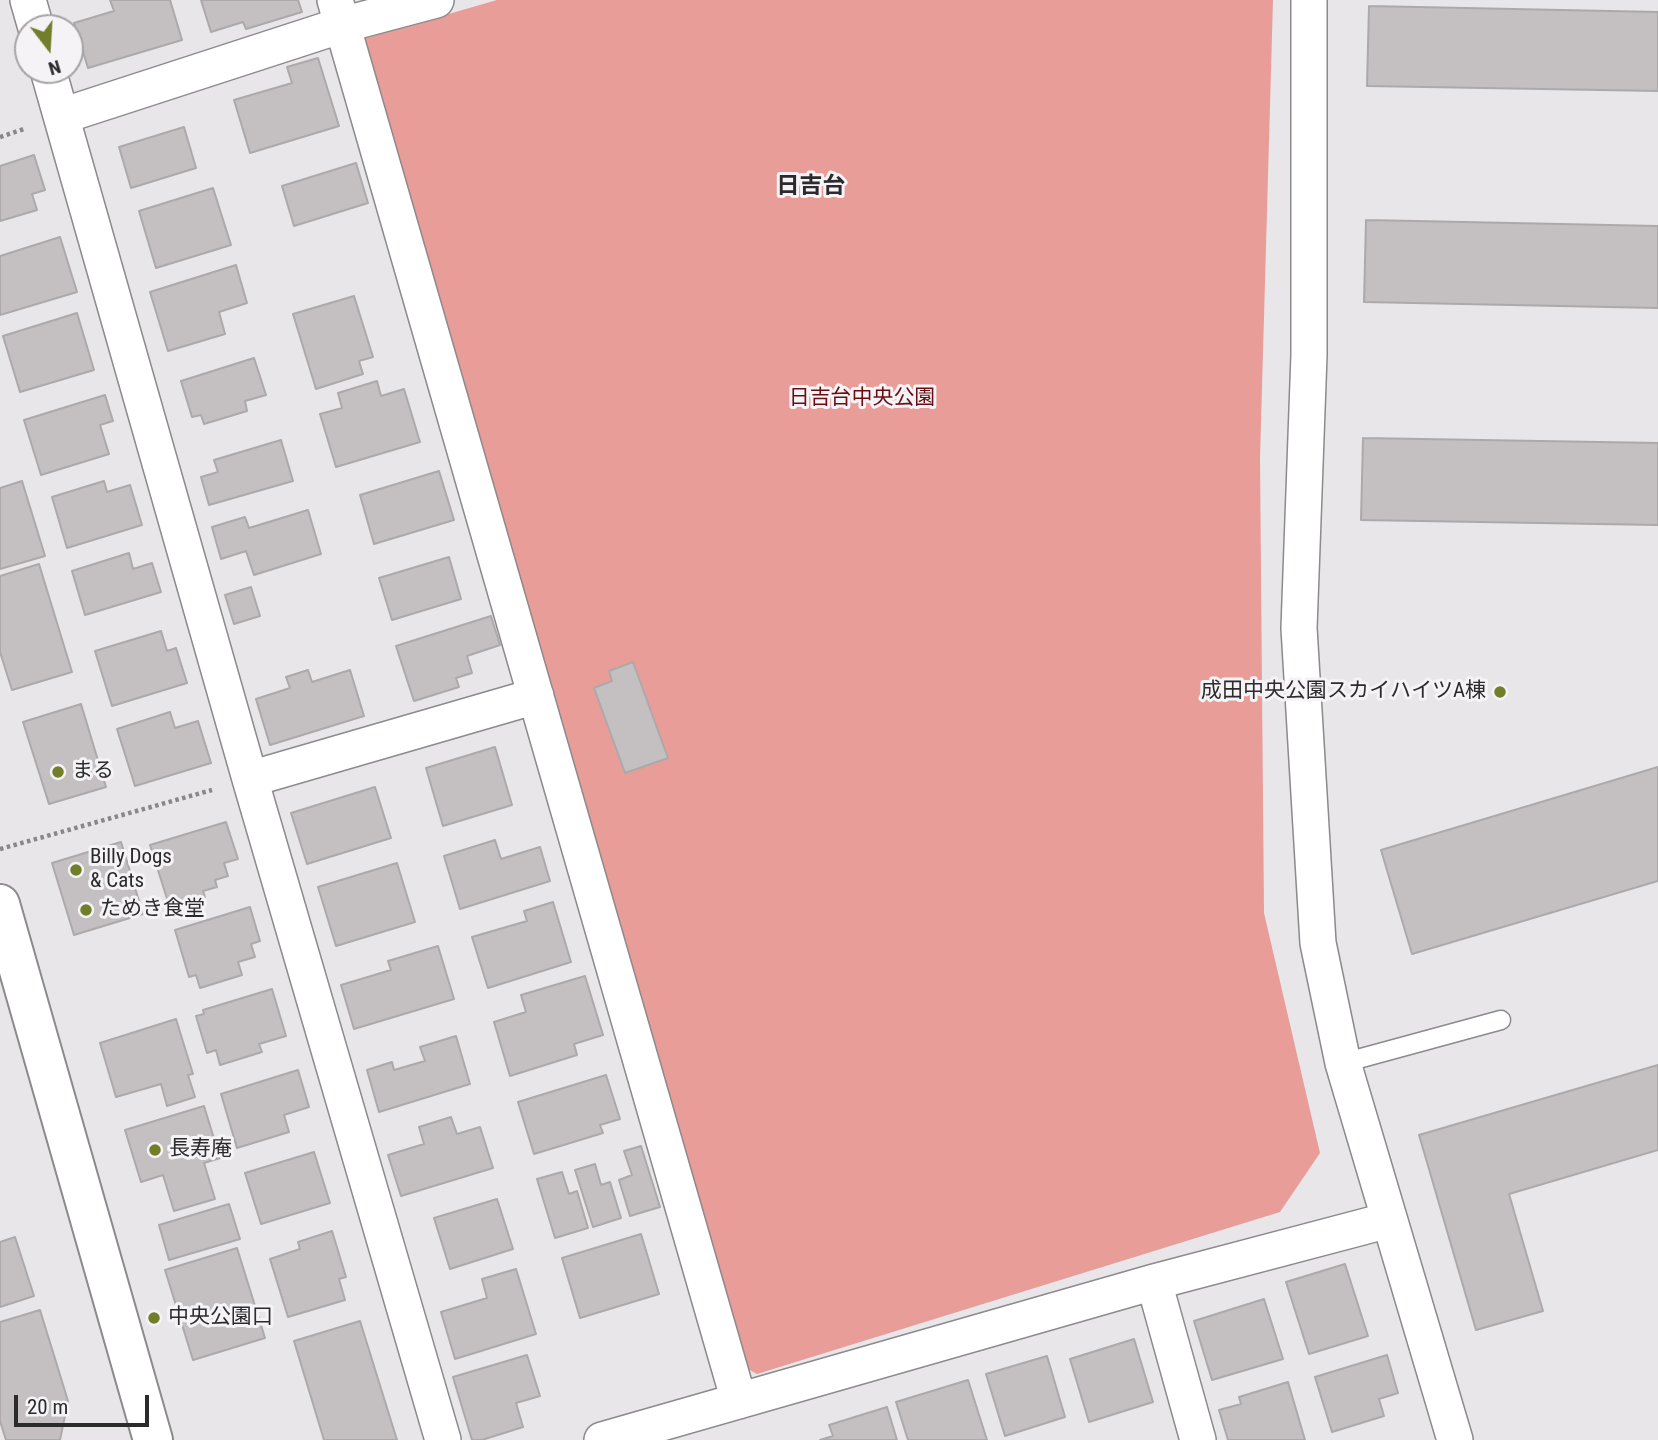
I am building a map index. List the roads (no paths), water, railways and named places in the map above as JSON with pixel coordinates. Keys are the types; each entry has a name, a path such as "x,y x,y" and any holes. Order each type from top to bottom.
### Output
{"street":[{"path":"62,116 339,13 436,0"},
{"path":"1309,0 1309,355 1299,628 1318,943 1343,1063 1455,1440"},
{"path":"339,13 739,1401"},
{"path":"52,84 250,779 443,1440"},
{"path":"250,779 536,695"},
{"path":"0,904 153,1440"},
{"path":"602,1440 1154,1282 1390,1220"},
{"path":"1154,1282 1198,1440"}],"lane":[{"path":"1343,1063 1501,1020"}],"place":[{"name":"成田中央公園スカイハイツA棟","path":"1500,692"},
{"name":"まる","path":"58,772"},
{"name":"Billy Dogs & Cats","path":"76,870"},
{"name":"ためき食堂","path":"86,910"},
{"name":"長寿庵","path":"155,1150"},
{"name":"中央公園口","path":"154,1318"}],"district":[{"name":"日吉台","path":"811,187"}],"park label":[{"name":"日吉台中央公園","path":"862,399"}]}
